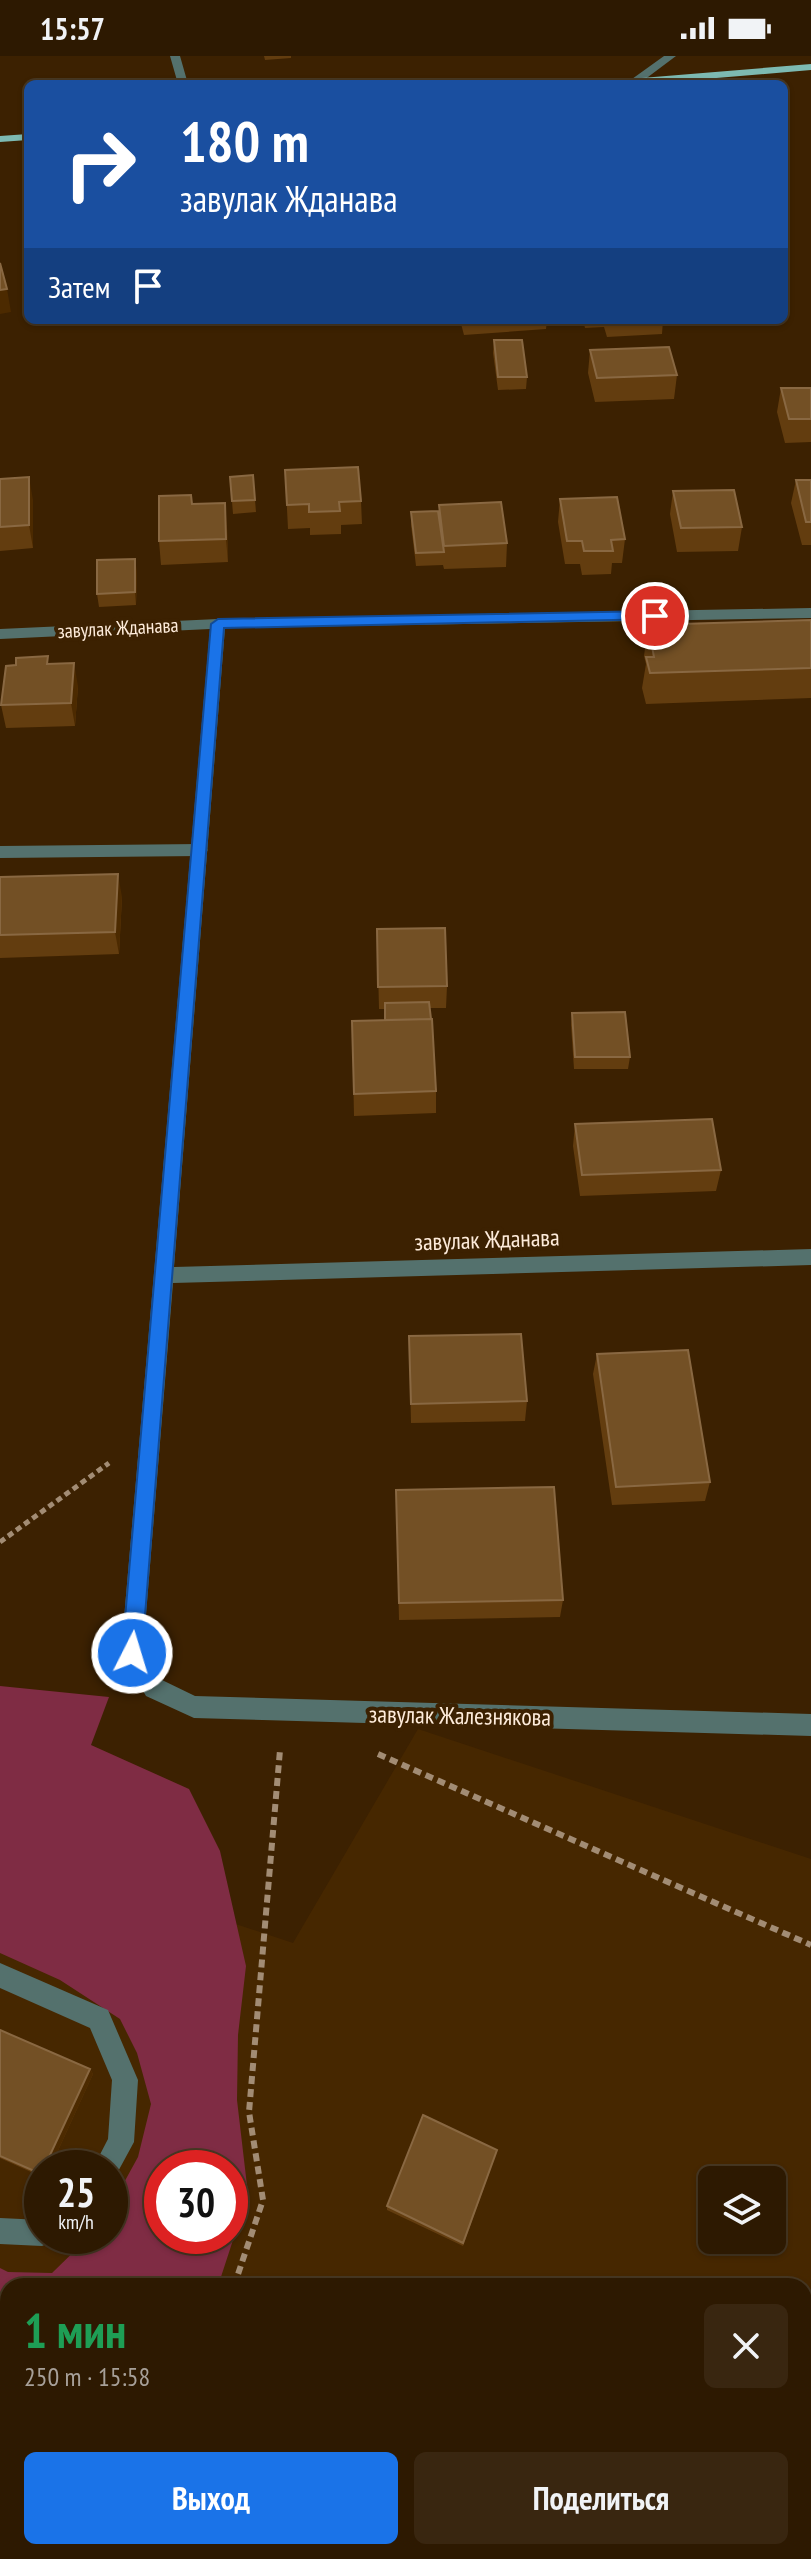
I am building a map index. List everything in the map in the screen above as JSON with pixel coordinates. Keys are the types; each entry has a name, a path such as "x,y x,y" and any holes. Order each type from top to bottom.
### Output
{"main road":[{"path":"648,80 811,67"},
{"path":"0,139 24,137"}],"street":[{"path":"175,56 182,80"},
{"path":"637,80 671,56"},
{"name":"завулак Жданава","path":"0,634 218,624 811,613"},
{"path":"152,1432 218,624"},
{"path":"0,852 200,850"},
{"name":"завулак Жданава","path":"165,1275 811,1257"},
{"name":"завулак Жалезнякова","path":"152,1432 132,1653 154,1688 194,1707 811,1725"},
{"path":"0,1975 99,2019 125,2080 121,2142 116,2150"},
{"path":"0,2231 24,2232"}],"path":[{"path":"0,1542 152,1432"},
{"path":"237,2278 263,2200 249,2112 284,1712"},
{"path":"369,1750 811,1945"}],"shaded area":[{"path":"0,1686 109,1697 91,1745 189,1789 220,1851 246,1966 238,2035 237,2100 243,2150 144,2150 144,2254 228,2254 221,2278 0,2278 0,2268 8,2272 52,2273 72,2254 128,2254 128,2175 138,2157 151,2104 137,2053 120,2019 60,1980 0,1953"},
{"path":"418,1729 811,1859 811,2278 0,2278 0,1846 293,1943"}],"building":[{"path":"0,263 7,289 0,290"},
{"path":"494,340 522,340 527,377 498,377"},
{"path":"669,347 677,375 597,378 590,350"},
{"path":"781,388 811,388 811,419 789,419"},
{"path":"358,467 361,501 339,502 340,511 309,512 309,504 287,505 285,470"},
{"path":"253,475 255,500 232,501 230,477"},
{"path":"29,477 29,525 0,527 0,479"},
{"path":"796,480 811,480 811,522 806,522"},
{"path":"734,490 742,527 681,528 673,491"},
{"path":"191,495 192,504 225,503 226,539 159,541 159,496"},
{"path":"617,497 625,539 611,540 613,551 584,551 582,541 567,541 560,499"},
{"path":"501,502 507,543 444,546 439,505"},
{"path":"438,511 444,552 416,553 411,512"},
{"path":"135,559 135,592 97,594 97,560"},
{"path":"811,620 811,668 650,673 646,657 654,657 648,625"},
{"path":"48,656 47,664 74,663 71,703 1,705 6,666 16,665 16,658"},
{"path":"118,874 115,932 0,935 0,877"},
{"path":"445,928 447,986 378,987 377,929"},
{"path":"429,1002 431,1019 385,1020 385,1003"},
{"path":"625,1012 630,1057 575,1057 572,1013"},
{"path":"432,1019 436,1091 354,1094 352,1021"},
{"path":"712,1119 721,1170 582,1175 575,1124"},
{"path":"521,1334 527,1401 411,1404 409,1336"},
{"path":"688,1350 710,1482 616,1487 597,1354"},
{"path":"554,1487 563,1600 399,1603 396,1490"},
{"path":"0,2030 90,2069 52,2150 24,2150 24,2167 0,2156"},
{"path":"423,2115 497,2150 463,2243 387,2206"}],"route":[{"path":"132,1653 218,624 655,616"}]}
